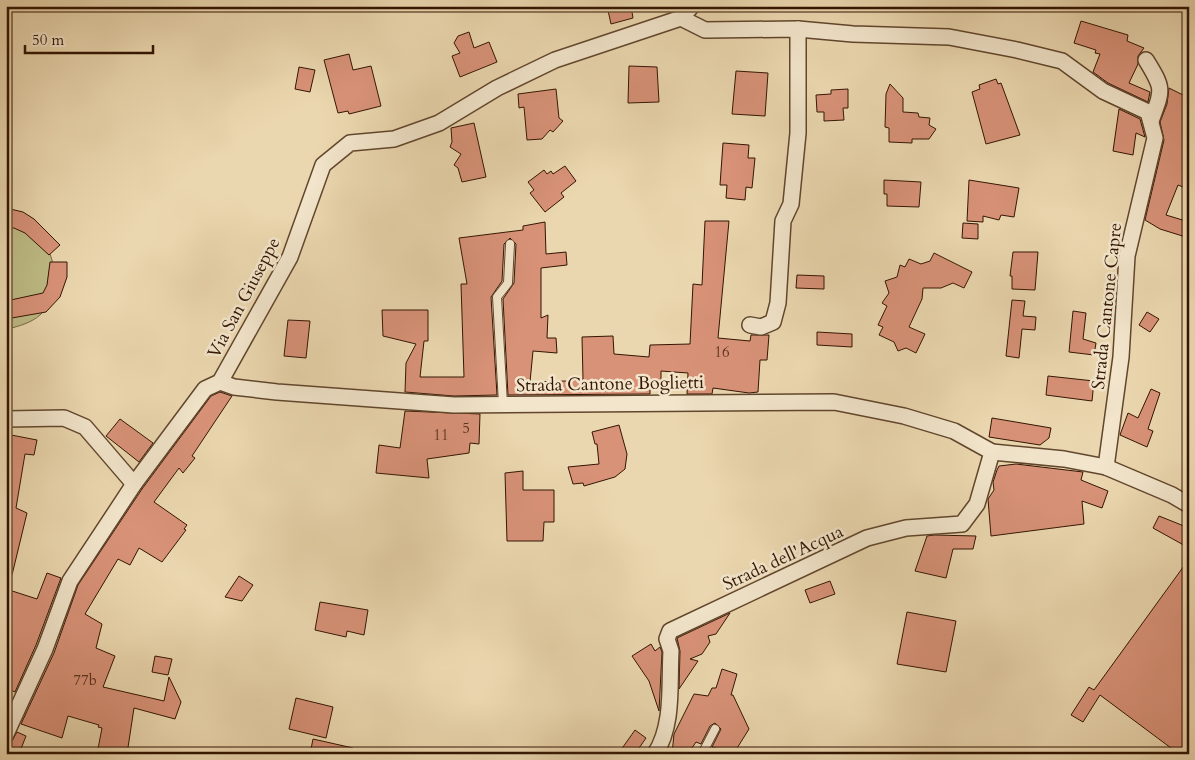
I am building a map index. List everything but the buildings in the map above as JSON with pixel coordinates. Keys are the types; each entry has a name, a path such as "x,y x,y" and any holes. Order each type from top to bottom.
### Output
{"street":[{"name":"Via San Giuseppe","path":"6,734 45,649 70,581 134,484 205,389 220,382 290,257 323,165 350,143 394,139 439,123 497,88 555,60 681,18 692,6"},
{"path":"681,18 705,30 798,29 853,34 949,38 1062,62 1103,91 1148,112 1151,120"},
{"path":"750,325 761,327 772,322 778,303 783,221 791,204 798,134 798,29"},
{"name":"Strada Cantone Capre","path":"1106,468 1121,357 1127,256 1155,138 1151,120 1162,94 1159,80 1146,60"},
{"name":"Strada Cantone Boglietti","path":"220,382 234,388 454,405 834,402 904,416 954,431 992,452"},
{"path":"6,418 64,418 84,427 134,484"},
{"path":"992,452 1064,459 1106,468 1172,495 1189,505"},
{"name":"Strada dell'Acqua","path":"655,754 660,746 667,724 671,650 667,639 670,632 867,538 906,528 962,524 977,504 992,452"}],"lane":[{"path":"503,404 497,297 508,283 510,244"},
{"path":"702,754 715,729"}],"shaded area":[{"path":"6,225 33,232 41,239 48,249 54,272 52,297 47,307 33,320 8,329"}]}
